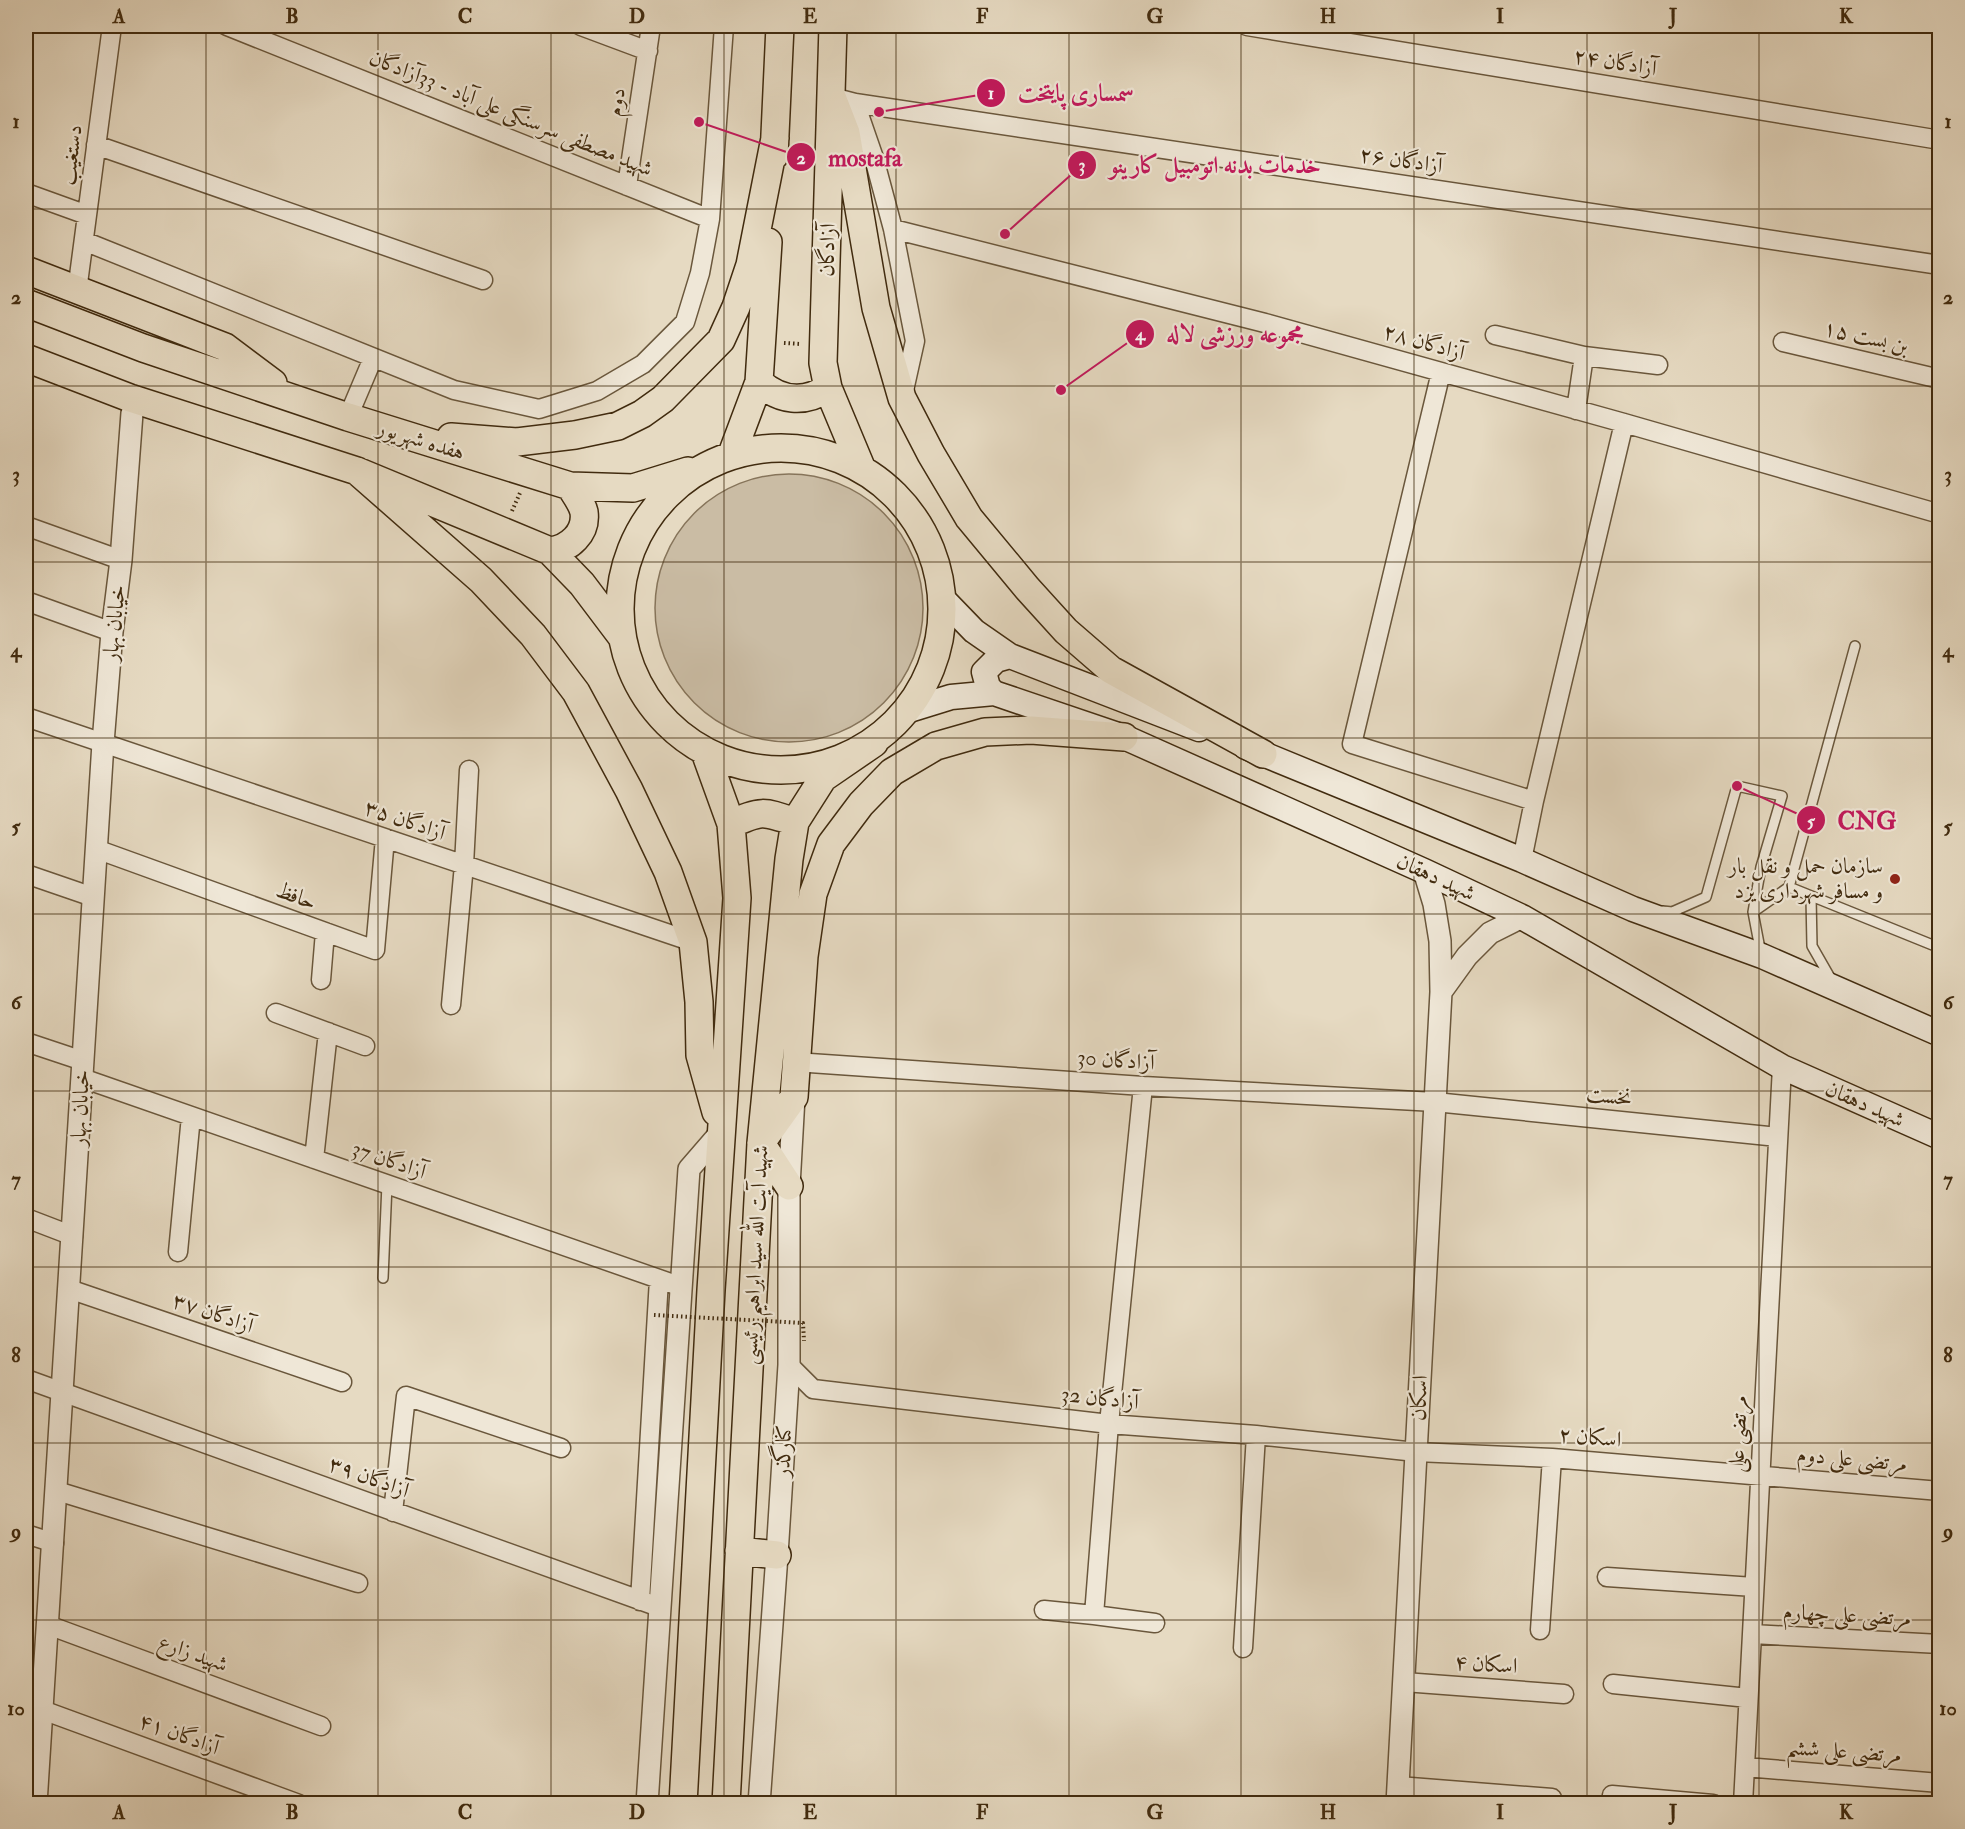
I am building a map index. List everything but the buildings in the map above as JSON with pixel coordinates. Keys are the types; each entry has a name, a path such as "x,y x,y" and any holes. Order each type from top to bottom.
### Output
{"main road":[{"path":"732,454 759,382 780,26"},
{"name":"آزادگان","path":"833,26 844,100 823,363 828,388 861,467"},
{"path":"844,100 846,134 876,308 902,398 931,454 969,518 1066,631 1111,670 1263,754"},
{"path":"401,433 518,442 546,439 618,426 642,414 663,399 721,340 736,307 750,265 775,138"},
{"path":"26,270 225,347 293,398"},
{"name":"هفده شهریور","path":"26,303 143,348 348,417 570,486 633,488 704,466"},
{"path":"26,358 131,405"},
{"path":"26,372 131,405 260,440 357,471 550,552 582,584 622,638 638,683 666,722 705,752 747,767 791,771 834,762 874,742 909,710 929,677 941,639 944,600 932,547 903,501 861,467 820,451 776,446 732,454 704,466 678,483 650,513 630,549 620,589 622,638"},
{"path":"759,382 775,394 794,399 812,397 828,388"},
{"path":"357,471 481,580 533,635 576,692 629,790 668,872 693,942 699,1002 700,1055 721,1132"},
{"path":"550,552 562,550 574,541 584,524 584,510 570,486"},
{"name":"شهید دهقان","path":"944,600 974,631 1010,656 1263,754 1522,860 1634,909 1762,956 1940,1034"},
{"path":"994,693 985,682 984,672 996,660 1010,656"},
{"name":"شهید دهقان","path":"909,710 951,697 994,693 1124,737 1522,917 1782,1067 1940,1137"},
{"path":"789,1186 761,1143 794,1097 804,956 813,894 831,844 861,804 892,772 936,746 985,732 1030,730 1124,737"},
{"name":"شهید آیت الله سید ابراهیم رئیسی","path":"726,1803 761,1143 786,880 795,822 824,778 874,742"},
{"name":"شهید آیت الله سید ابراهیم رئیسی","path":"683,1803 710,1302 737,898 731,824 705,752"},
{"path":"731,824 766,812 795,822"},
{"path":"739,1551 777,1555"}],"street":[{"name":"دستغیب","path":"77,291 112,26"},
{"name":"شهید مصطفی سرسنگی علی آباد - 33آزادگان","path":"227,26 710,219"},
{"path":"581,26 648,51"},
{"name":"دوم","path":"627,186 651,26"},
{"path":"84,241 454,390 539,409 597,391 643,364 685,322 700,273 710,219 724,26"},
{"name":"۲۴ آزادگان","path":"1247,26 1344,34 1940,140"},
{"path":"844,100 874,158 893,229 915,341 902,398"},
{"name":"۲۶ آزادگان","path":"844,100 1940,265"},
{"path":"96,145 483,280"},
{"path":"26,193 87,214"},
{"name":"۲۸ آزادگان","path":"893,229 1265,323 1940,514"},
{"path":"1495,335 1584,356 1658,365"},
{"name":"بن بست ۱۵","path":"1783,342 1940,379"},
{"path":"1576,410 1584,356"},
{"path":"348,417 373,358"},
{"path":"1441,372 1352,744 1534,801"},
{"name":"خیابان بهار","path":"36,1803 34,1707 48,1625 102,743 112,632 122,560 131,405"},
{"path":"1522,860 1624,423"},
{"path":"26,526 122,560"},
{"path":"26,601 112,632"},
{"name":"آزادگان ۳۵","path":"26,717 693,942"},
{"path":"451,1005 470,770"},
{"name":"حافظ","path":"96,849 375,950 385,838"},
{"name":"اسکان","path":"1398,1795 1442,992 1440,940 1434,904 1424,871"},
{"path":"26,874 93,897"},
{"path":"1442,992 1467,956 1490,933 1522,917"},
{"path":"321,980 325,932"},
{"path":"276,1013 365,1046"},
{"path":"314,1159 328,1032"},
{"name":"آزادگان 37","path":"26,1042 191,1116 682,1287"},
{"name":"آزادگان 30","path":"795,1062 1143,1086 1436,1102"},
{"name":"مرتضی علی","path":"1743,1803 1782,1067"},
{"path":"1094,1615 1109,1424 1143,1086"},
{"name":"کنارگذر","path":"759,1803 789,1365 789,1186 794,1097"},
{"name":"نخست","path":"1436,1102 1778,1137"},
{"path":"178,1252 191,1116"},
{"path":"650,1604 682,1287 689,1168 721,1132"},
{"path":"26,1218 72,1236"},
{"path":"647,1803 659,1279"},
{"name":"آزادگان ۳۷","path":"69,1289 342,1383"},
{"name":"آزادگان 32","path":"789,1365 813,1389 1109,1424 1256,1435 1416,1452"},
{"name":"آزادگان ۳۹","path":"26,1379 650,1604"},
{"path":"393,1512 406,1396 561,1448"},
{"path":"1243,1648 1256,1435"},
{"name":"اسکان ۲","path":"1416,1452 1551,1458 1760,1476"},
{"path":"1540,1630 1551,1458"},
{"name":"مرتضی علی دوم","path":"1760,1476 1940,1491"},
{"path":"57,1491 358,1583"},
{"path":"26,1533 54,1543"},
{"path":"1607,1577 1754,1587"},
{"path":"1044,1610 1155,1623"},
{"name":"شهید زارع","path":"48,1625 321,1726"},
{"name":"مرتضی علی چهارم","path":"1752,1634 1940,1644"},
{"name":"اسکان ۴","path":"1404,1682 1564,1694"},
{"path":"1613,1684 1748,1698"},
{"name":"آزادگان ۴۱","path":"34,1707 299,1803"},
{"name":"مرتضی علی ششم","path":"1745,1767 1940,1783"},
{"path":"1398,1795 1552,1798"},
{"path":"1612,1795 1713,1803"}],"lane":[{"path":"1753,912 1789,887 1855,646"},
{"path":"1634,909 1672,912 1706,897 1737,786 1782,796 1761,867 1753,912 1762,956"},
{"path":"1789,887 1940,948"},
{"path":"1811,897 1812,946 1834,986"},
{"path":"383,1278 387,1185"}],"path":[{"path":"654,1315 803,1323 804,1341"}],"shaded area":[{"path":"776,474 802,474 828,479 852,489 884,513 901,533 918,569 923,608 918,647 901,683 884,703 864,720 828,737 802,742 776,742 750,737 726,727 704,712 685,693 670,671 660,647 655,621 655,595 660,569 670,545 685,523 704,504 726,489 750,479"}],"place":[{"name":"سمساری پایتخت","path":"879,112"},
{"name":"mostafa","path":"699,122"},
{"name":"خدمات بدنه اتومبیل کارینو","path":"1005,234"},
{"name":"مجموعه ورزشی لاله","path":"1061,390"},
{"name":"CNG","path":"1737,786"},
{"name":"سازمان حمل و نقل بار و مسافر شهرداری یزد","path":"1895,879"}]}
